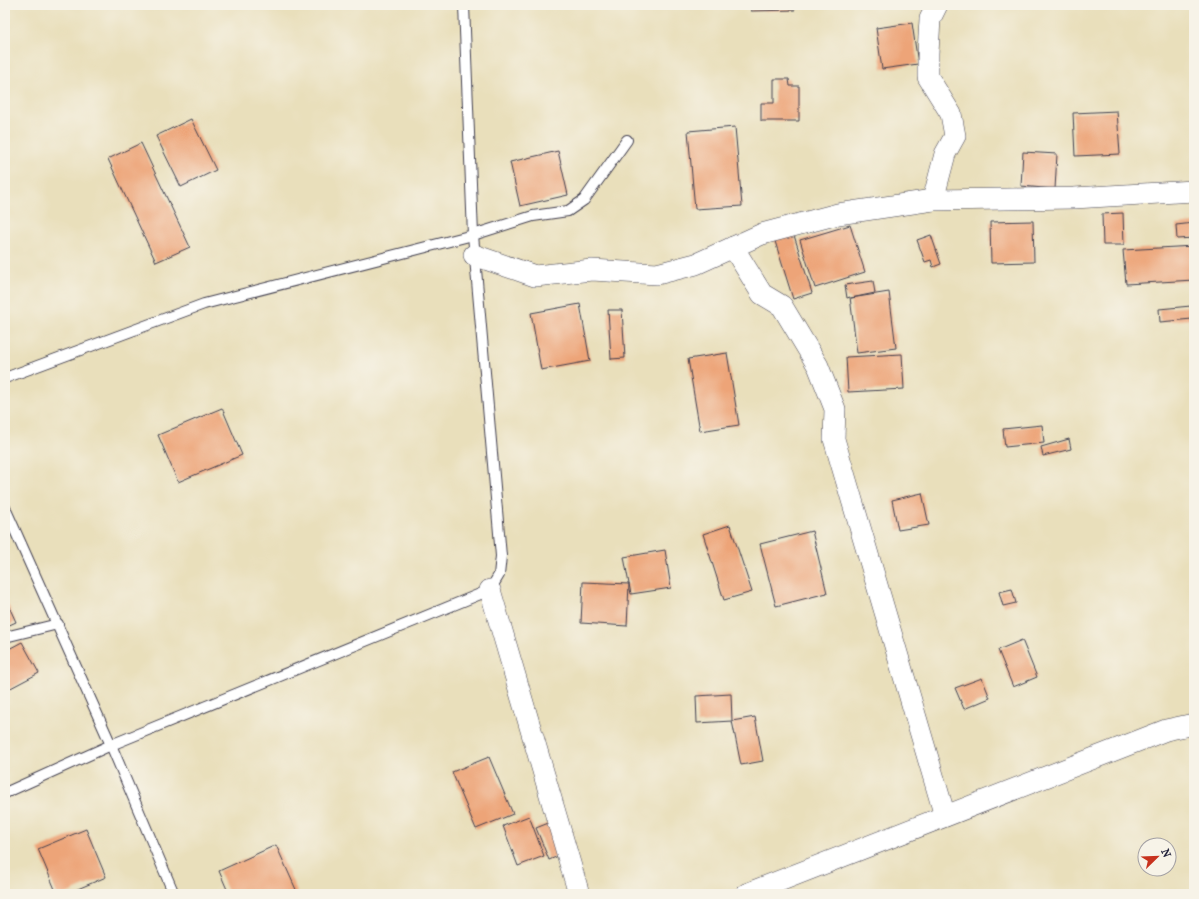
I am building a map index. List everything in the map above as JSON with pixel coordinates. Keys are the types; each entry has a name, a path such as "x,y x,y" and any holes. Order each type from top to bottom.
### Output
{"street":[{"path":"933,200 945,154 955,136 951,114 928,77 930,19 937,5"},
{"path":"474,245 535,276 592,270 657,274 696,264 762,234 838,214 933,200 1074,198 1194,191"},
{"path":"733,247 762,294 782,306 818,366 835,410 834,439 945,816"},
{"path":"490,590 579,894"},
{"path":"746,894 1166,730 1194,724"}],"lane":[{"path":"5,793 111,745 490,590 499,576 501,556 474,245 464,5"},
{"path":"5,378 204,304 474,245 533,216 568,211 584,200 627,140"},
{"path":"5,508 111,745 174,894"},
{"path":"5,637 58,624"}],"building":[{"path":"751,5 795,5 795,10 751,11"},
{"path":"912,23 918,64 882,69 876,28"},
{"path":"774,79 789,79 790,86 799,86 799,121 761,121 761,103 774,103"},
{"path":"1117,111 1120,154 1075,156 1073,113"},
{"path":"191,119 216,170 181,187 156,136"},
{"path":"735,127 742,206 695,209 688,131"},
{"path":"141,143 190,247 156,262 108,159"},
{"path":"558,151 568,195 520,206 510,162"},
{"path":"1023,152 1057,154 1055,189 1021,186"},
{"path":"1123,213 1124,245 1103,245 1102,214"},
{"path":"1033,221 1034,262 991,263 990,222"},
{"path":"1194,223 1194,238 1177,239 1176,225"},
{"path":"850,225 865,272 815,288 800,240"},
{"path":"793,232 812,293 793,299 774,238"},
{"path":"931,235 941,264 933,267 931,260 925,262 917,240"},
{"path":"1194,246 1194,280 1126,284 1123,250"},
{"path":"873,281 875,293 851,298 889,292 896,348 857,353 850,297 847,298 845,285"},
{"path":"580,304 590,361 541,370 531,313"},
{"path":"1191,306 1192,319 1160,322 1159,309"},
{"path":"608,310 622,310 625,358 611,359"},
{"path":"727,353 739,425 700,431 688,359"},
{"path":"902,354 904,389 848,392 846,357"},
{"path":"222,408 242,455 178,482 158,435"},
{"path":"1042,425 1044,443 1005,447 1003,429"},
{"path":"1069,439 1071,449 1043,456 1041,447"},
{"path":"922,493 929,525 898,530 892,500"},
{"path":"730,525 752,592 724,600 703,534"},
{"path":"812,531 827,593 776,606 760,544"},
{"path":"665,550 671,588 631,594 624,557"},
{"path":"583,582 629,584 627,626 581,623"},
{"path":"1012,589 1016,603 1003,606 999,592"},
{"path":"5,598 16,622 5,627"},
{"path":"1022,640 1037,677 1013,687 998,650"},
{"path":"22,642 39,673 5,691 5,651"},
{"path":"982,678 990,698 964,709 955,688"},
{"path":"731,694 732,721 697,723 696,696"},
{"path":"755,717 763,761 741,765 732,721"},
{"path":"489,757 513,814 476,829 452,772"},
{"path":"529,816 544,856 518,866 503,826"},
{"path":"551,822 563,854 549,860 536,828"},
{"path":"86,829 106,877 66,894 57,894 38,849"},
{"path":"276,845 298,894 229,894 219,871"}]}
